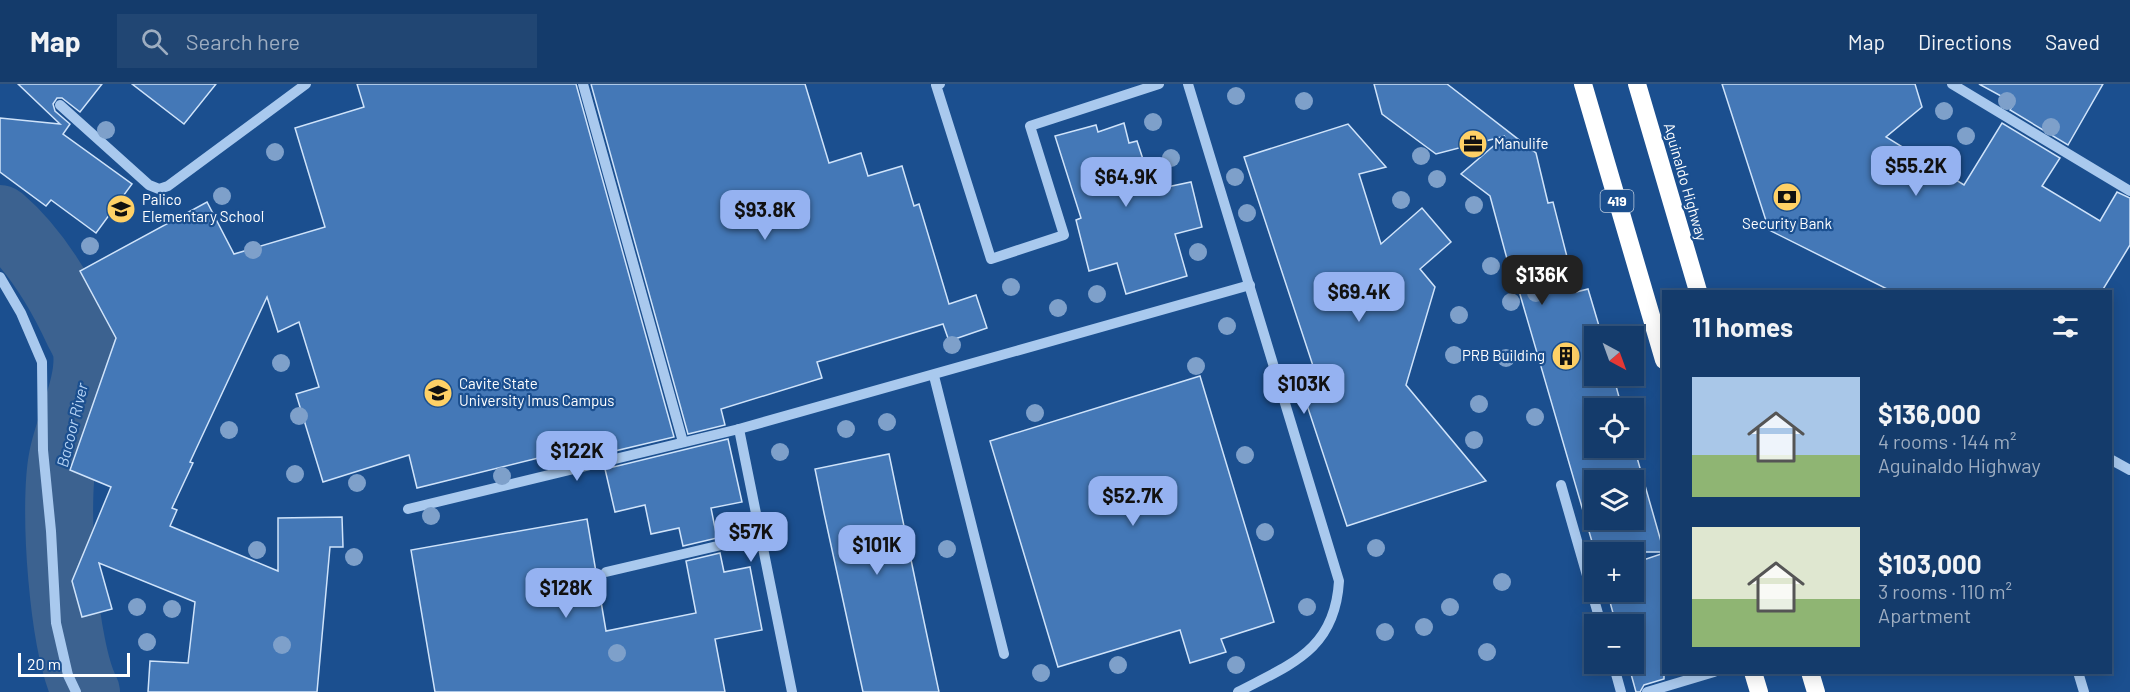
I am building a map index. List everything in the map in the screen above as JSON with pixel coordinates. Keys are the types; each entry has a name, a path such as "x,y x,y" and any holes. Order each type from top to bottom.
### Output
{"highway":[{"name":"419","path":"1583,84 1658,317 1662,346"},
{"name":"Aguinaldo Highway","path":"1637,84 1698,290"},
{"path":"1754,674 1759,692"},
{"path":"1811,674 1816,692"}],"street":[{"path":"60,105 149,185 159,189 168,186 306,84"},
{"path":"583,84 682,442"},
{"path":"940,84 936,86 991,258 1064,235 1029,126 1159,84"},
{"path":"1188,84 1339,581 1338,602 1332,621 1321,639 1307,653 1290,664 1238,692"},
{"path":"1952,84 2130,191"},
{"path":"0,277 21,313 42,362 43,439 56,623 68,675 76,692"},
{"path":"408,509 739,429 1250,285"},
{"path":"934,375 1004,654"},
{"path":"739,429 792,692"},
{"path":"2112,460 2130,470"},
{"path":"1561,485 1598,614"},
{"path":"606,572 760,536"},
{"path":"1616,674 1621,692"},
{"path":"1647,692 1707,674"},
{"path":"2079,674 2084,692"}],"building":[{"path":"18,84 102,84 80,112 62,98 57,98 53,104 55,111 70,124 63,134 132,184 96,233 51,200 46,206 0,172 0,118 60,124"},
{"path":"132,84 216,84 184,124"},
{"path":"357,84 576,84 674,437 602,454 599,443 417,488 409,455 323,482 296,394 319,387 299,322 278,332 267,297 190,462 193,463 172,508 177,510 170,526 278,571 278,518 342,517 343,547 330,547 317,692 148,692 150,661 188,663 195,602 99,563 112,609 82,617 72,581 111,487 70,470 116,338 80,271 207,202 234,254 325,227 295,128 364,107"},
{"path":"591,84 805,84 829,163 861,153 868,176 902,166 914,206 919,204 949,304 976,295 987,328 949,341 943,324 817,362 822,378 721,409 725,425 688,434"},
{"path":"1374,84 1447,84 1536,153 1548,203 1553,202 1576,292 1588,289 1599,326 1584,326 1584,386 1616,386 1619,398 1584,398 1584,458 1637,458 1641,470 1584,470 1584,514 1519,291 1516,292 1490,196 1461,174 1505,136 1436,154 1382,114"},
{"path":"1722,84 1915,84 1922,107 1886,137 1964,185 2002,123 2060,158 2042,186 2100,221 2117,192 2130,198 2130,245 2103,290 1889,290 1769,230"},
{"path":"1979,84 2103,84 2068,145 2010,110 2014,103"},
{"path":"1124,123 1129,143 1137,141 1153,190 1191,182 1202,227 1175,234 1187,276 1126,294 1117,263 1089,271 1076,220 1081,218 1055,136 1096,125 1098,132"},
{"path":"1348,124 1386,167 1359,174 1381,244 1422,208 1451,242 1420,269 1435,287 1406,385 1486,481 1347,526 1304,396 1321,390 1244,157"},
{"path":"1200,376 1274,622 1221,639 1226,652 1190,663 1180,630 1058,667 990,441"},
{"path":"728,439 742,502 711,508 717,538 683,546 679,528 651,534 645,505 615,512 605,469"},
{"path":"889,454 939,692 863,692 824,513 815,469"},
{"path":"1644,482 1662,552 1644,552 1644,542 1592,542 1589,530 1644,530"},
{"path":"587,519 606,631 696,613 686,561 720,553 724,572 750,567 762,630 715,639 725,692 435,692 411,550"},
{"path":"1662,554 1662,674 1664,674 1664,679 1644,685 1640,692 1636,692 1631,674 1644,674 1644,614 1613,614 1610,602 1644,602 1644,560"}],"waterway":[{"name":"Bacoor River","path":"0,219 24,243 45,270 71,315 87,351 83,391 63,457 59,508 66,611 71,644 86,692"}],"place":[{"name":"Manulife","path":"1473,144"},
{"name":"Security Bank","path":"1787,197"},
{"name":"Palico Elementary School","path":"121,209"},
{"name":"PRB Building","path":"1566,356"},
{"name":"Cavite State University Imus Campus","path":"438,393"}]}
